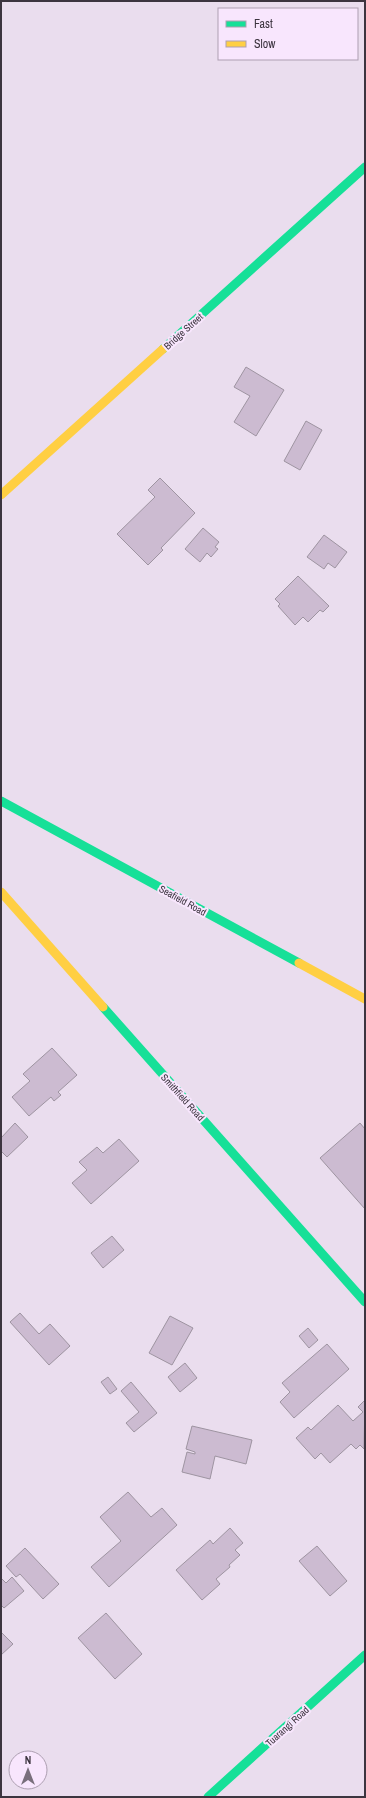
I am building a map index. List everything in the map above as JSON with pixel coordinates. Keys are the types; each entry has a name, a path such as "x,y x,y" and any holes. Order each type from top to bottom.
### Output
{"street":[{"name":"Bridge Street","path":"1,495 365,168"},
{"name":"Seafield Road","path":"1,801 365,999"},
{"name":"Smithfield Road","path":"1,892 365,1302"},
{"name":"Tuarangi Road","path":"208,1797 365,1655"}],"building":[{"path":"246,367 284,390 256,436 234,422 250,396 234,387"},
{"path":"306,421 322,430 300,470 284,461"},
{"path":"160,478 195,513 161,548 163,550 148,565 117,534 155,497 148,490"},
{"path":"203,528 219,542 215,547 218,549 211,557 207,553 200,562 185,549"},
{"path":"324,535 347,552 335,568 328,563 324,569 307,557"},
{"path":"298,576 329,606 323,612 320,610 308,622 303,617 295,625 278,606 280,604 275,599"},
{"path":"52,1048 77,1075 58,1092 61,1095 54,1101 51,1097 29,1116 12,1097 30,1081 23,1074"},
{"path":"15,1123 28,1137 7,1157 1,1151 1,1138"},
{"path":"360,1123 365,1129 365,1209 320,1158"},
{"path":"119,1139 139,1161 91,1204 72,1183 87,1170 79,1162 97,1147 103,1153"},
{"path":"112,1236 124,1250 103,1268 91,1253"},
{"path":"20,1313 39,1334 50,1324 70,1346 49,1365 10,1322"},
{"path":"170,1316 193,1328 172,1365 149,1353"},
{"path":"308,1328 318,1340 309,1348 299,1336"},
{"path":"327,1344 349,1369 294,1418 280,1402 290,1392 282,1383"},
{"path":"185,1363 197,1378 180,1392 168,1377"},
{"path":"108,1377 117,1389 110,1394 101,1382"},
{"path":"131,1382 157,1413 134,1432 126,1423 139,1412 121,1391"},
{"path":"365,1400 364,1449 360,1445 356,1449 351,1444 330,1463 321,1453 315,1459 296,1438 308,1427 311,1430 338,1405 353,1421 363,1412 358,1407"},
{"path":"192,1426 252,1440 246,1464 215,1456 210,1479 182,1472 187,1452 195,1454 195,1452 186,1449"},
{"path":"128,1492 151,1517 162,1508 177,1525 109,1587 91,1567 121,1541 100,1517"},
{"path":"230,1528 243,1543 235,1550 240,1555 229,1565 230,1567 216,1579 220,1584 202,1600 176,1570 210,1540 213,1544"},
{"path":"317,1546 347,1581 330,1596 299,1561"},
{"path":"25,1548 59,1584 43,1599 20,1574 16,1577 6,1566"},
{"path":"12,1577 24,1591 4,1608 1,1605 1,1578 6,1583"},
{"path":"106,1613 142,1654 115,1679 78,1638"},
{"path":"1,1632 13,1644 1,1655"}],"traffic: fast":[{"path":"163,349 365,167"},
{"path":"1,801 299,963"},
{"path":"103,1007 365,1302"},
{"path":"208,1797 365,1655"}],"traffic: slow":[{"path":"1,495 163,349"},
{"path":"1,892 103,1007"},
{"path":"299,963 365,999"}]}
